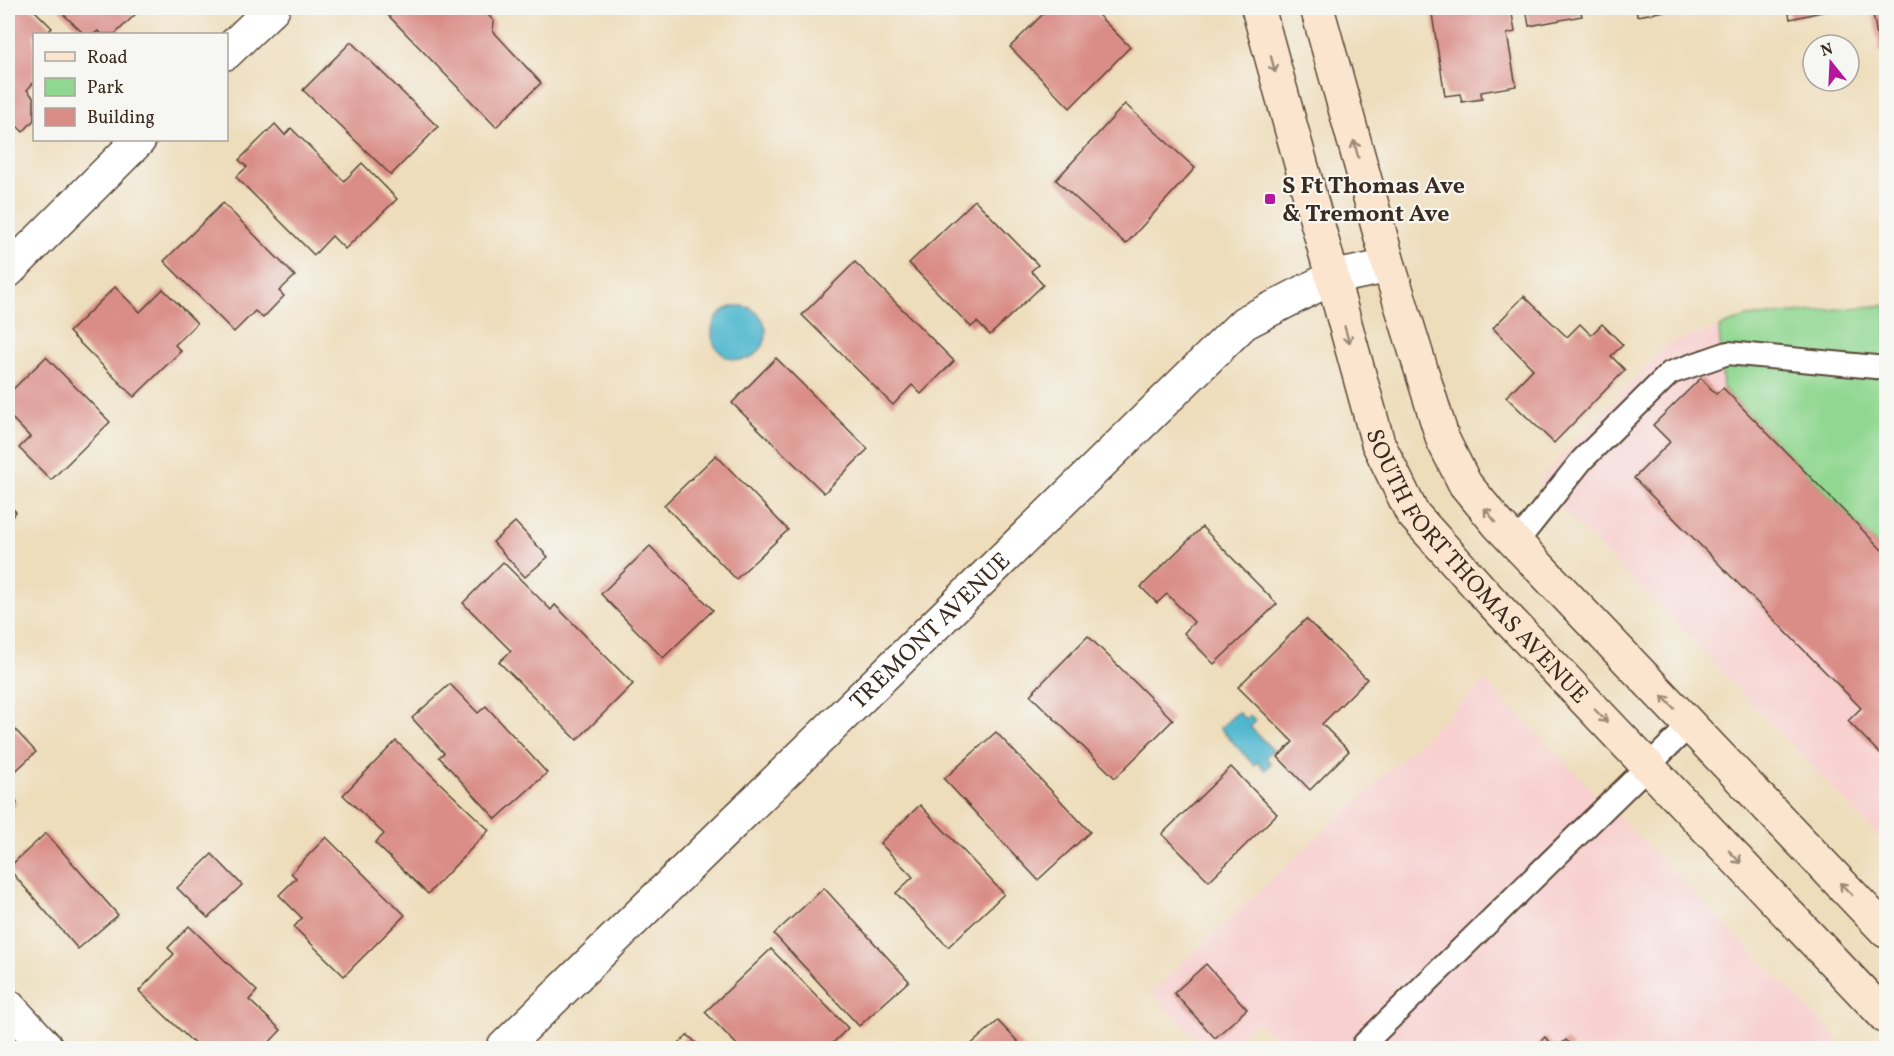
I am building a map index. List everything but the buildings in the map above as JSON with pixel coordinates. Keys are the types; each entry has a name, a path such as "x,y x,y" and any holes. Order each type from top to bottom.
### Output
{"main road":[{"name":"SOUTH FORT THOMAS AVENUE","path":"1258,8 1378,443 1412,513 1485,594 1887,1017"},
{"name":"SOUTH FORT THOMAS AVENUE","path":"1317,8 1389,266 1443,440 1465,484 1516,543 1887,931"}],"street":[{"path":"228,52 273,8"},
{"path":"8,271 138,141"},
{"name":"TREMONT AVENUE","path":"502,1048 1244,323 1331,278 1389,266"},
{"path":"8,1006 47,1048"}],"lane":[{"path":"1516,543 1582,460 1670,373 1728,353 1887,368"},
{"path":"1366,1048 1364,1044 1690,725"}],"shaded area":[{"path":"1886,305 1886,845 1675,622 1536,484 1666,345 1747,317"},
{"path":"1485,681 1832,1033 1841,1048 1283,1048 1258,1021 1228,1048 1205,1048 1151,992"}],"green space":[{"path":"1886,305 1886,554 1723,388 1719,327 1747,317"}],"water":[{"path":"739,306 749,308 758,314 764,323 766,333 764,343 758,352 749,358 739,360 729,358 720,352 714,343 712,333 714,323 720,314 729,308"},
{"path":"1238,712 1245,719 1250,715 1256,721 1250,727 1273,750 1266,757 1271,764 1265,770 1258,762 1254,765 1220,728"}],"place":[{"name":"S Ft Thomas Ave & Tremont Ave","path":"1270,199"}]}
